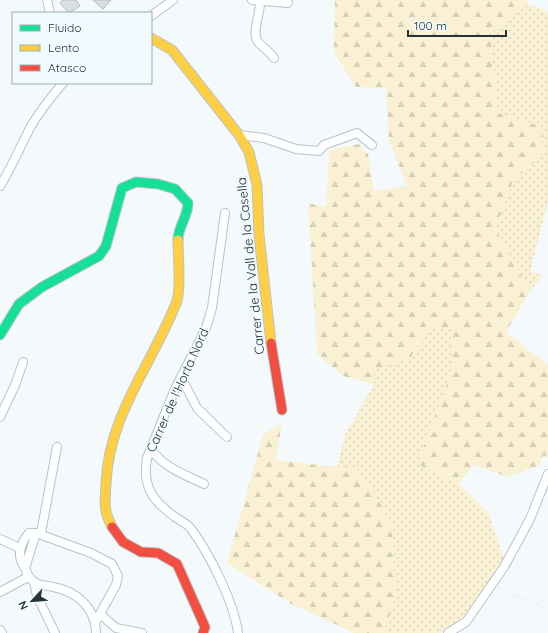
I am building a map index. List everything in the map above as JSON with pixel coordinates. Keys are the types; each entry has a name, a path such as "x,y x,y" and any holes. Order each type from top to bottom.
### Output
{"street":[{"path":"47,0 50,12"},
{"path":"152,15 173,0"},
{"path":"256,0 288,3"},
{"path":"256,0 261,9 255,33 258,42 268,49 274,58"},
{"name":"Carrer de la Vall de la Casella","path":"152,39 172,50 239,135 249,152 257,185 259,235 270,320 272,351 282,410"},
{"path":"0,186 10,171 30,128 48,101 62,84"},
{"path":"239,135 264,138 296,149 319,151 324,145 357,133 372,145"},
{"path":"0,335 9,318 20,304 42,287 99,256 106,246 122,188 136,182 158,184 176,189 188,203 188,212 178,231 178,299 124,408 113,436 107,461 105,513 112,530 123,542 141,552 158,553 177,564 205,627 203,633"},
{"name":"Carrer de l'Horta Nord","path":"225,213 212,308 206,328 181,377 147,458 145,470 152,496 162,507 191,528 206,551 229,602 238,633"},
{"path":"0,417 16,383 23,362"},
{"path":"181,377 197,408 227,437"},
{"path":"25,568 39,533 57,446"},
{"path":"151,449 157,457 171,469 204,484"},
{"path":"448,633 466,622 504,567 530,518 548,474"},
{"path":"55,633 31,580 21,562 20,548 29,533 39,533 112,564 118,576 116,585 98,618 96,633"},
{"path":"0,539 20,548"},
{"path":"0,592 31,580 68,591 82,599 98,618 116,628 142,633"},
{"path":"111,633 122,630"}],"path":[{"path":"492,585 548,609"}],"green space":[{"path":"335,0 529,0 528,4 490,33 498,113 543,127 542,155 513,181 495,229 530,291 506,332 548,365 548,457 543,455 540,465 508,477 473,465 459,484 417,464 452,370 452,328 431,329 410,358 374,370 374,384 343,376 317,354 308,203 326,207 329,150 359,144 368,154 374,191 407,186 389,141 386,88 356,87 334,52"},
{"path":"528,4 548,12 548,202 530,272 543,275 530,291 495,229 513,181 542,155 498,113 490,33"},
{"path":"452,328 452,370 417,464 459,484 489,514 505,561 467,613 449,629 440,633 384,633 395,598 393,531 383,508 356,467 337,467 345,435 374,384 374,370 410,358 431,329"},
{"path":"282,422 276,460 337,467 356,467 383,508 393,531 395,598 384,633 354,633 291,604 227,563 263,435"}],"building":[{"path":"63,0 76,0 80,6 68,12 60,3"},
{"path":"93,0 111,0 103,9"}],"traffic: fast":[{"path":"0,335 19,304 42,287 99,256 106,246 122,188 136,182 158,184 175,189 188,203 188,208 178,235 178,240"}],"traffic: slow":[{"path":"152,39 172,50 239,135 249,152 257,185 259,235 271,343"},
{"path":"112,527 105,506 109,458 123,411 177,301 179,280 178,240"}],"traffic: jam":[{"path":"271,343 282,410"},
{"path":"112,527 123,542 141,552 158,553 177,564 205,627 203,633"}]}
